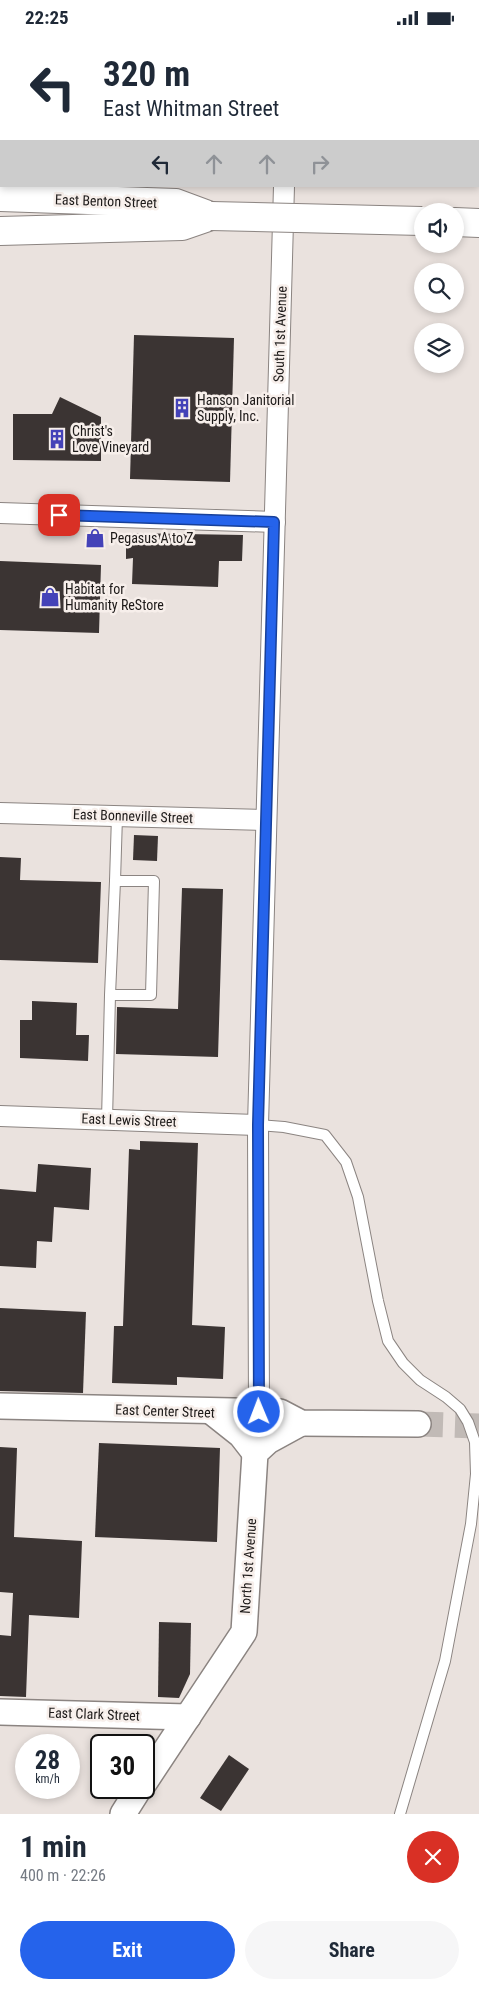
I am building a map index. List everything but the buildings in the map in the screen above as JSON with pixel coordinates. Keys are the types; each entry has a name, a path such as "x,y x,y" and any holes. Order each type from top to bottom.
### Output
{"main road":[{"name":"East Benton Street","path":"0,197 176,203 211,216 414,221"},
{"path":"0,217 4,214 44,215 74,200"},
{"name":"East Benton Street","path":"0,231 182,226 211,216"},
{"path":"464,222 479,223"}],"street":[{"name":"South 1st Avenue","path":"259,1412 258,1125 284,187"},
{"path":"0,513 274,522"},
{"name":"East Bonneville Street","path":"0,813 266,820"},
{"name":"East Lewis Street","path":"0,1116 258,1125"},
{"name":"East Center Street","path":"0,1406 280,1412 301,1423 418,1423"},
{"path":"212,1412 241,1435 255,1453 268,1441 301,1423"},
{"name":"North 1st Avenue","path":"155,1766 244,1632 255,1453"},
{"name":"East Clark Street","path":"0,1712 188,1717"},
{"path":"123,1814 132,1799"}],"lane":[{"path":"107,1120 117,816"},
{"path":"110,995 151,995 154,881 115,881"},
{"path":"258,1125 284,1127 324,1135 346,1162 358,1197 378,1301 388,1341 403,1363 414,1374 460,1409 468,1422 474,1443 476,1474 471,1524 445,1661 400,1814"}],"tunnel":[{"path":"418,1424 479,1426"}],"place":[{"name":"Hanson Janitorial Supply, Inc.","path":"182,408"},
{"name":"Christ's Love Vineyard","path":"57,439"},
{"name":"Pegasus A to Z","path":"95,538"},
{"name":"Habitat for Humanity ReStore","path":"50,597"}],"route":[{"path":"59,515 274,522 258,1125 259,1412"}]}
